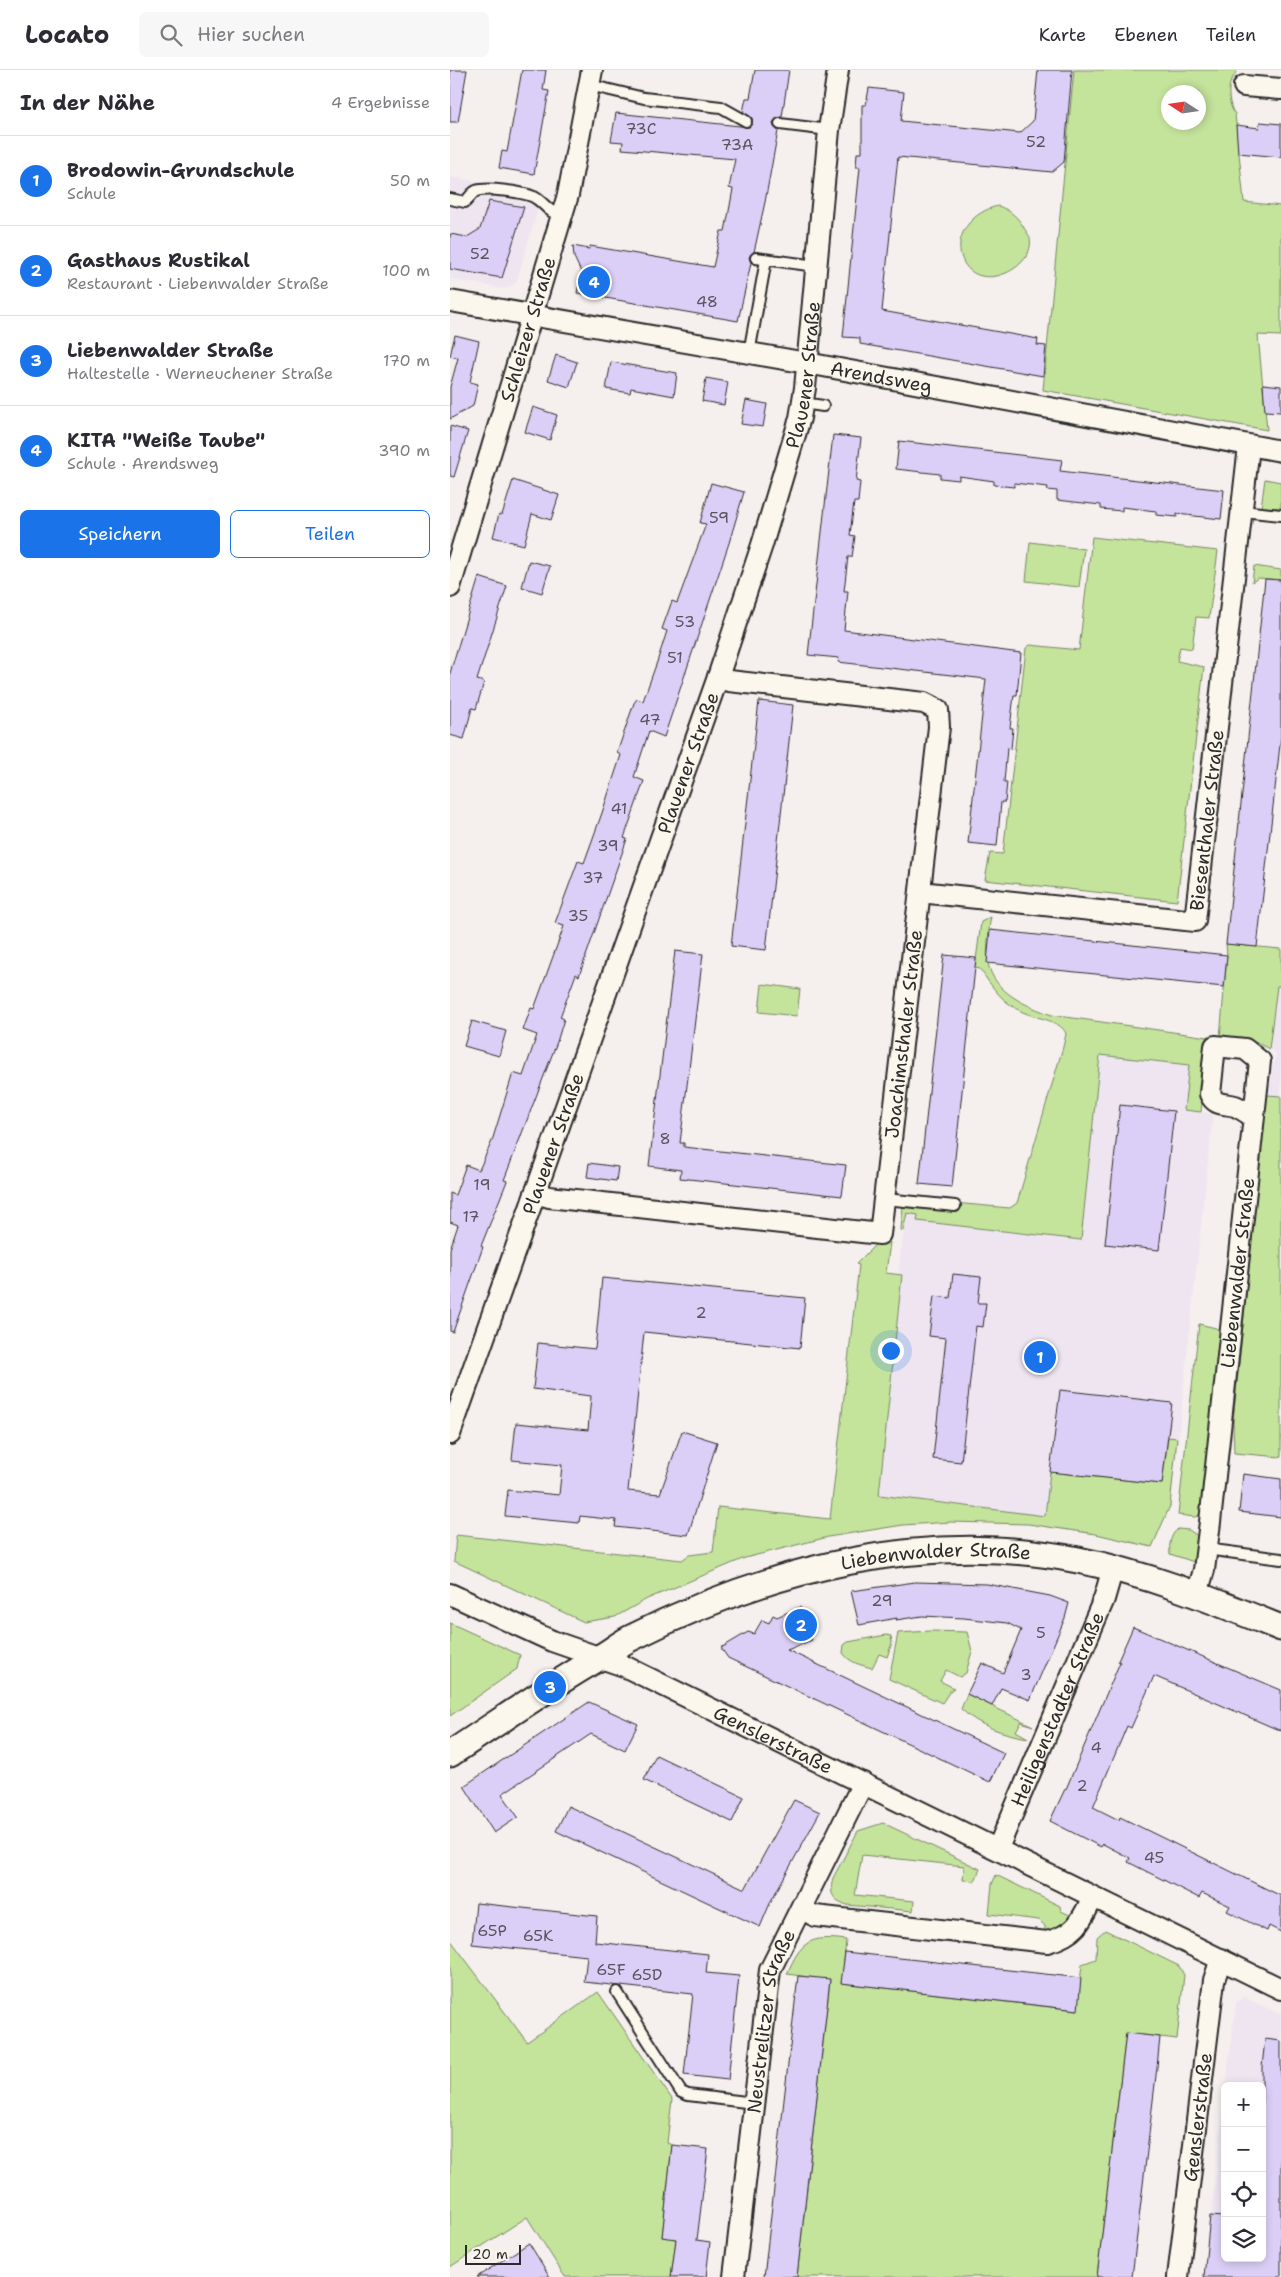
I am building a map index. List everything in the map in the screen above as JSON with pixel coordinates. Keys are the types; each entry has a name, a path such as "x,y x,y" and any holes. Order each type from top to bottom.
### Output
{"street":[{"name":"Plauener Straße","path":"450,1434 718,677 762,545 803,402 829,130 838,70"},
{"name":"Schleizer Straße","path":"450,587 562,216 591,78"},
{"path":"1244,86 1281,90"},
{"name":"Arendsweg","path":"450,301 533,317 807,363 1281,451"},
{"name":"Biesenthaler Straße","path":"920,892 1195,921 1249,446"},
{"name":"Joachimsthaler Straße","path":"535,1193 548,1197 880,1234 939,727 938,710 924,703 729,681 718,677"},
{"name":"Liebenwalder Straße","path":"1197,1594 1204,1570 1254,1117"},
{"name":"Liebenwalder Straße","path":"450,1754 550,1687 630,1638 731,1594 774,1579 851,1561 900,1553 949,1549 1003,1551 1075,1559 1113,1568 1197,1594 1281,1628"},
{"name":"Heiligenstadter Straße","path":"998,1848 1104,1599 1113,1568"},
{"name":"Genslerstraße","path":"450,1594 552,1640 624,1666 998,1848 1281,1989"},
{"name":"Neustrelitzer Straße","path":"734,2277 770,1970 863,1783"},
{"path":"802,1909 815,1916 1047,1942 1072,1932 1084,1916 1093,1897"},
{"name":"Genslerstraße","path":"1178,2277 1214,1980 1221,1959"}],"lane":[{"path":"591,78 644,98 721,108 746,121"},
{"path":"780,124 829,130"},
{"path":"450,199 465,202 475,191 487,189 515,193 534,197 554,214 562,216"},
{"path":"749,353 761,259 816,266"},
{"path":"803,402 823,406"},
{"path":"1242,511 1281,515"},
{"path":"885,1199 955,1206"},
{"path":"1206,1549 1281,1559"},
{"path":"616,1992 682,2092 688,2095 754,2103"}],"shaded area":[{"path":"450,177 543,192 516,283 505,289 450,279"},
{"path":"1277,986 1281,986 1281,1096 1267,1095 1276,1054 1269,1049"},
{"path":"1100,1055 1189,1065 1184,1110 1213,1114 1173,1486 1045,1516 879,1495 902,1276 898,1275 906,1213 918,1215 917,1221 1080,1240"},
{"path":"1244,1997 1281,2015 1281,2277 1204,2277 1221,2130 1221,2262 1266,2262 1266,2082 1226,2082 1236,2002"}],"green space":[{"path":"1074,70 1236,70 1236,74 1230,84 1229,93 1231,107 1235,114 1244,202 1281,206 1281,336 1258,335 1267,430 1043,390"},
{"path":"998,206 1013,214 1019,220 1030,238 1030,249 1025,258 1016,267 1006,273 983,276 972,272 964,263 960,253 960,244 966,227 973,219 980,213"},
{"path":"1265,479 1281,482 1281,508 1261,507"},
{"path":"1092,537 1218,551 1209,618 1196,617 1192,649 1180,647 1177,661 1204,667 1177,901 985,880 990,853 1003,854 1026,648 1030,645 1079,650"},
{"path":"1030,542 1084,549 1079,587 1026,581"},
{"path":"1254,566 1281,570 1281,580 1258,578 1252,582"},
{"path":"991,917 987,954 991,973 1004,990 1022,1003 1052,1015 1215,1038 1208,1047 1201,1112 1184,1110 1189,1065 1100,1055 1081,1240 917,1221 918,1215 907,1213 903,1231 901,1230 904,1194 908,1199 1010,1208 1017,1203 1063,1047 1066,1034 1060,1026 1049,1020 1018,1010 994,989 980,969 975,968 981,922"},
{"path":"1226,944 1281,949 1281,986 1277,986 1269,1049 1258,1043 1220,1038 1227,955"},
{"path":"762,984 800,989 797,1016 759,1012"},
{"path":"1267,1095 1281,1096 1281,1457 1234,1453 1233,1421"},
{"path":"878,1242 890,1242 886,1273 902,1275 879,1495 1045,1516 1050,1472 1162,1484 1168,1437 1177,1438 1170,1506 1152,1547 1096,1534 1028,1524 951,1522 903,1525 828,1537 745,1558 647,1599 615,1617 584,1622 454,1561 456,1535 682,1560 689,1555 713,1552 718,1507 830,1519 859,1265 856,1264"},
{"path":"1199,1324 1216,1328 1221,1333 1202,1514 1195,1517 1178,1515"},
{"path":"1178,1529 1189,1530 1199,1537 1197,1557 1194,1562 1170,1554 1171,1540 1173,1534"},
{"path":"450,1623 520,1655 517,1669 450,1716"},
{"path":"931,1631 967,1632 972,1651 966,1673 960,1677 946,1670 940,1681 954,1688 942,1703 889,1679 898,1633"},
{"path":"886,1635 891,1636 892,1643 887,1657 879,1654 872,1668 852,1661 843,1653 844,1645 848,1642"},
{"path":"967,1694 1033,1726 1021,1722 1016,1731 1028,1738 984,1725 968,1715 961,1709"},
{"path":"883,1823 980,1869 975,1881 963,1880 964,1866 862,1855 855,1895 914,1901 913,1911 847,1905 838,1901 833,1895 831,1888 833,1878 858,1831"},
{"path":"996,1875 1060,1906 1061,1911 1072,1916 1064,1928 1045,1934 1045,1926 1039,1920 989,1914 992,1884"},
{"path":"1105,1930 1179,1966 1184,1975 1177,2039 1126,2033 1097,2277 797,2277 830,1980 787,1974 802,1947 815,1940 846,1940 842,1983 1077,2010 1082,1964 1096,1959 1097,1937"},
{"path":"450,1939 527,2042 598,1992 672,2099 667,2143 672,2145 662,2237 676,2239 671,2277 565,2277 527,2217 450,2267"}],"building":[{"path":"450,70 467,70 458,122 450,122"},
{"path":"522,70 546,70 543,90 549,91 534,174 499,168 502,151 507,152"},
{"path":"755,70 789,70 782,117 777,118 773,123 778,131 754,252 749,257 751,263 738,321 577,293 581,272 574,257 573,246 589,249 590,246 713,267 721,231 725,231 733,189 729,188 735,159 622,149 623,142 611,141 616,113 749,127 752,124 752,118 743,112 746,98 750,98"},
{"path":"1038,70 1072,70 1064,162 1052,172 898,157 882,311 1038,339 1037,345 1046,346 1043,376 860,344 860,338 843,337 860,167 856,167 857,153 862,153 862,105 866,105 869,88 904,92 901,121 1020,133 1033,121"},
{"path":"1260,122 1281,124 1281,157 1238,153 1236,125 1259,128"},
{"path":"489,201 524,207 502,278 450,269 450,234 467,237 480,229"},
{"path":"455,335 479,341 470,382 478,384 473,406 450,419 450,387 458,358 450,356"},
{"path":"556,355 577,362 569,387 548,380"},
{"path":"611,362 677,373 674,396 631,388 630,393 606,389"},
{"path":"706,378 728,382 724,405 702,401"},
{"path":"1263,384 1281,386 1281,412 1265,411"},
{"path":"746,400 767,404 763,427 741,424"},
{"path":"533,407 557,415 550,440 525,432"},
{"path":"450,426 468,431 454,477 450,476"},
{"path":"833,435 861,438 856,481 860,482 858,502 854,502 850,535 855,536 852,557 848,557 844,591 848,591 844,630 1021,653 1017,695 1014,695 1010,728 1013,728 1011,749 1007,748 1004,782 1007,782 1005,802 1001,802 997,846 968,843 986,679 838,662 839,658 808,655"},
{"path":"899,441 1062,460 1060,471 1224,490 1221,519 1177,514 1177,517 1156,515 1156,511 1122,507 1122,511 1101,509 1101,505 1057,500 1057,491 1047,490 1048,487 1014,483 1014,487 994,485 994,481 959,476 959,480 940,478 940,474 896,469"},
{"path":"513,480 559,495 551,520 532,514 524,545 493,537 499,514 502,515"},
{"path":"711,483 744,492 729,543 664,737 649,731 634,777 644,781 624,838 627,839 579,976 576,974 560,1017 564,1019 557,1042 504,1180 507,1181 481,1246 483,1247 453,1332 450,1331 450,1249 458,1225 450,1222 450,1193 455,1195 466,1165 479,1170 492,1141 513,1073 523,1076 537,1035 523,1030 531,1008 534,1009 564,926 555,923 578,861 584,863 621,755 617,753 634,703 637,699 643,701 667,631 662,629 672,601 677,603 706,524 700,523"},
{"path":"529,561 550,566 542,593 522,587"},
{"path":"479,577 507,586 477,680 484,682 476,709 472,708 464,739 450,735 450,673"},
{"path":"1265,579 1281,580 1281,736 1257,947 1226,944"},
{"path":"759,701 793,705 766,950 731,946"},
{"path":"990,930 1227,955 1224,987 987,963"},
{"path":"675,951 703,954 680,1143 684,1143 684,1147 846,1165 842,1196 680,1178 681,1170 649,1166"},
{"path":"944,955 976,958 952,1187 919,1184"},
{"path":"472,1021 506,1031 499,1056 464,1046"},
{"path":"1120,1105 1174,1111 1159,1250 1105,1244"},
{"path":"589,1163 618,1167 616,1181 587,1177"},
{"path":"953,1274 981,1277 978,1303 986,1303 983,1327 976,1326 961,1462 933,1459 946,1338 929,1336 934,1296 950,1298"},
{"path":"602,1278 805,1298 800,1348 644,1332 628,1491 660,1494 682,1431 717,1442 688,1535 615,1527 616,1520 580,1516 579,1523 505,1516 508,1490 559,1495 562,1465 512,1460 516,1423 588,1430 591,1396 533,1389 538,1343 595,1349"},
{"path":"1060,1390 1172,1403 1162,1484 1050,1472"},
{"path":"1243,1474 1281,1479 1281,1517 1239,1512"},
{"path":"915,1582 987,1584 1050,1596 1069,1603 1065,1618 1030,1700 1001,1688 992,1706 967,1694 982,1663 1003,1673 1021,1630 1007,1623 922,1616 896,1620 897,1618 859,1625 851,1591"},
{"path":"800,1607 812,1640 787,1650 1004,1753 990,1782 728,1658 721,1648 748,1632 754,1634 762,1620 769,1623 773,1615 777,1617"},
{"path":"1133,1627 1281,1690 1281,1731 1154,1676 1131,1728 1127,1726 1093,1807 1119,1820 1120,1817 1281,1896 1281,1932 1269,1926 1267,1931 1227,1911 1230,1906 1202,1893 1199,1898 1128,1862 1130,1858 1103,1844 1101,1847 1050,1821 1066,1789"},
{"path":"589,1702 638,1724 625,1750 591,1734 502,1794 518,1817 494,1833 464,1786"},
{"path":"656,1755 744,1797 732,1822 644,1780"},
{"path":"794,1800 820,1812 771,1901 760,1927 556,1831 568,1806 745,1889"},
{"path":"476,1903 597,1916 595,1942 708,1954 706,1973 739,1976 728,2080 684,2075 693,1994 584,1982 587,1956 472,1944"},
{"path":"845,1952 1081,1978 1078,2010 841,1983"},
{"path":"798,1976 830,1979 797,2277 764,2277"},
{"path":"1126,2033 1160,2037 1157,2067 1132,2277 1097,2277"},
{"path":"1265,2039 1281,2041 1281,2277 1204,2277 1210,2216 1221,2217 1221,2262 1266,2262 1266,2082 1262,2082"},
{"path":"672,2145 708,2149 697,2240 710,2242 706,2277 671,2277 676,2239 662,2237"},
{"path":"529,2243 550,2277 477,2277"}],"place":[{"name":"KITA \"Weiße Taube\"","path":"594,282"},
{"name":"Brodowin-Grundschule","path":"1040,1357"},
{"name":"Gasthaus Rustikal","path":"801,1625"},
{"name":"Liebenwalder Straße","path":"550,1687"}]}
